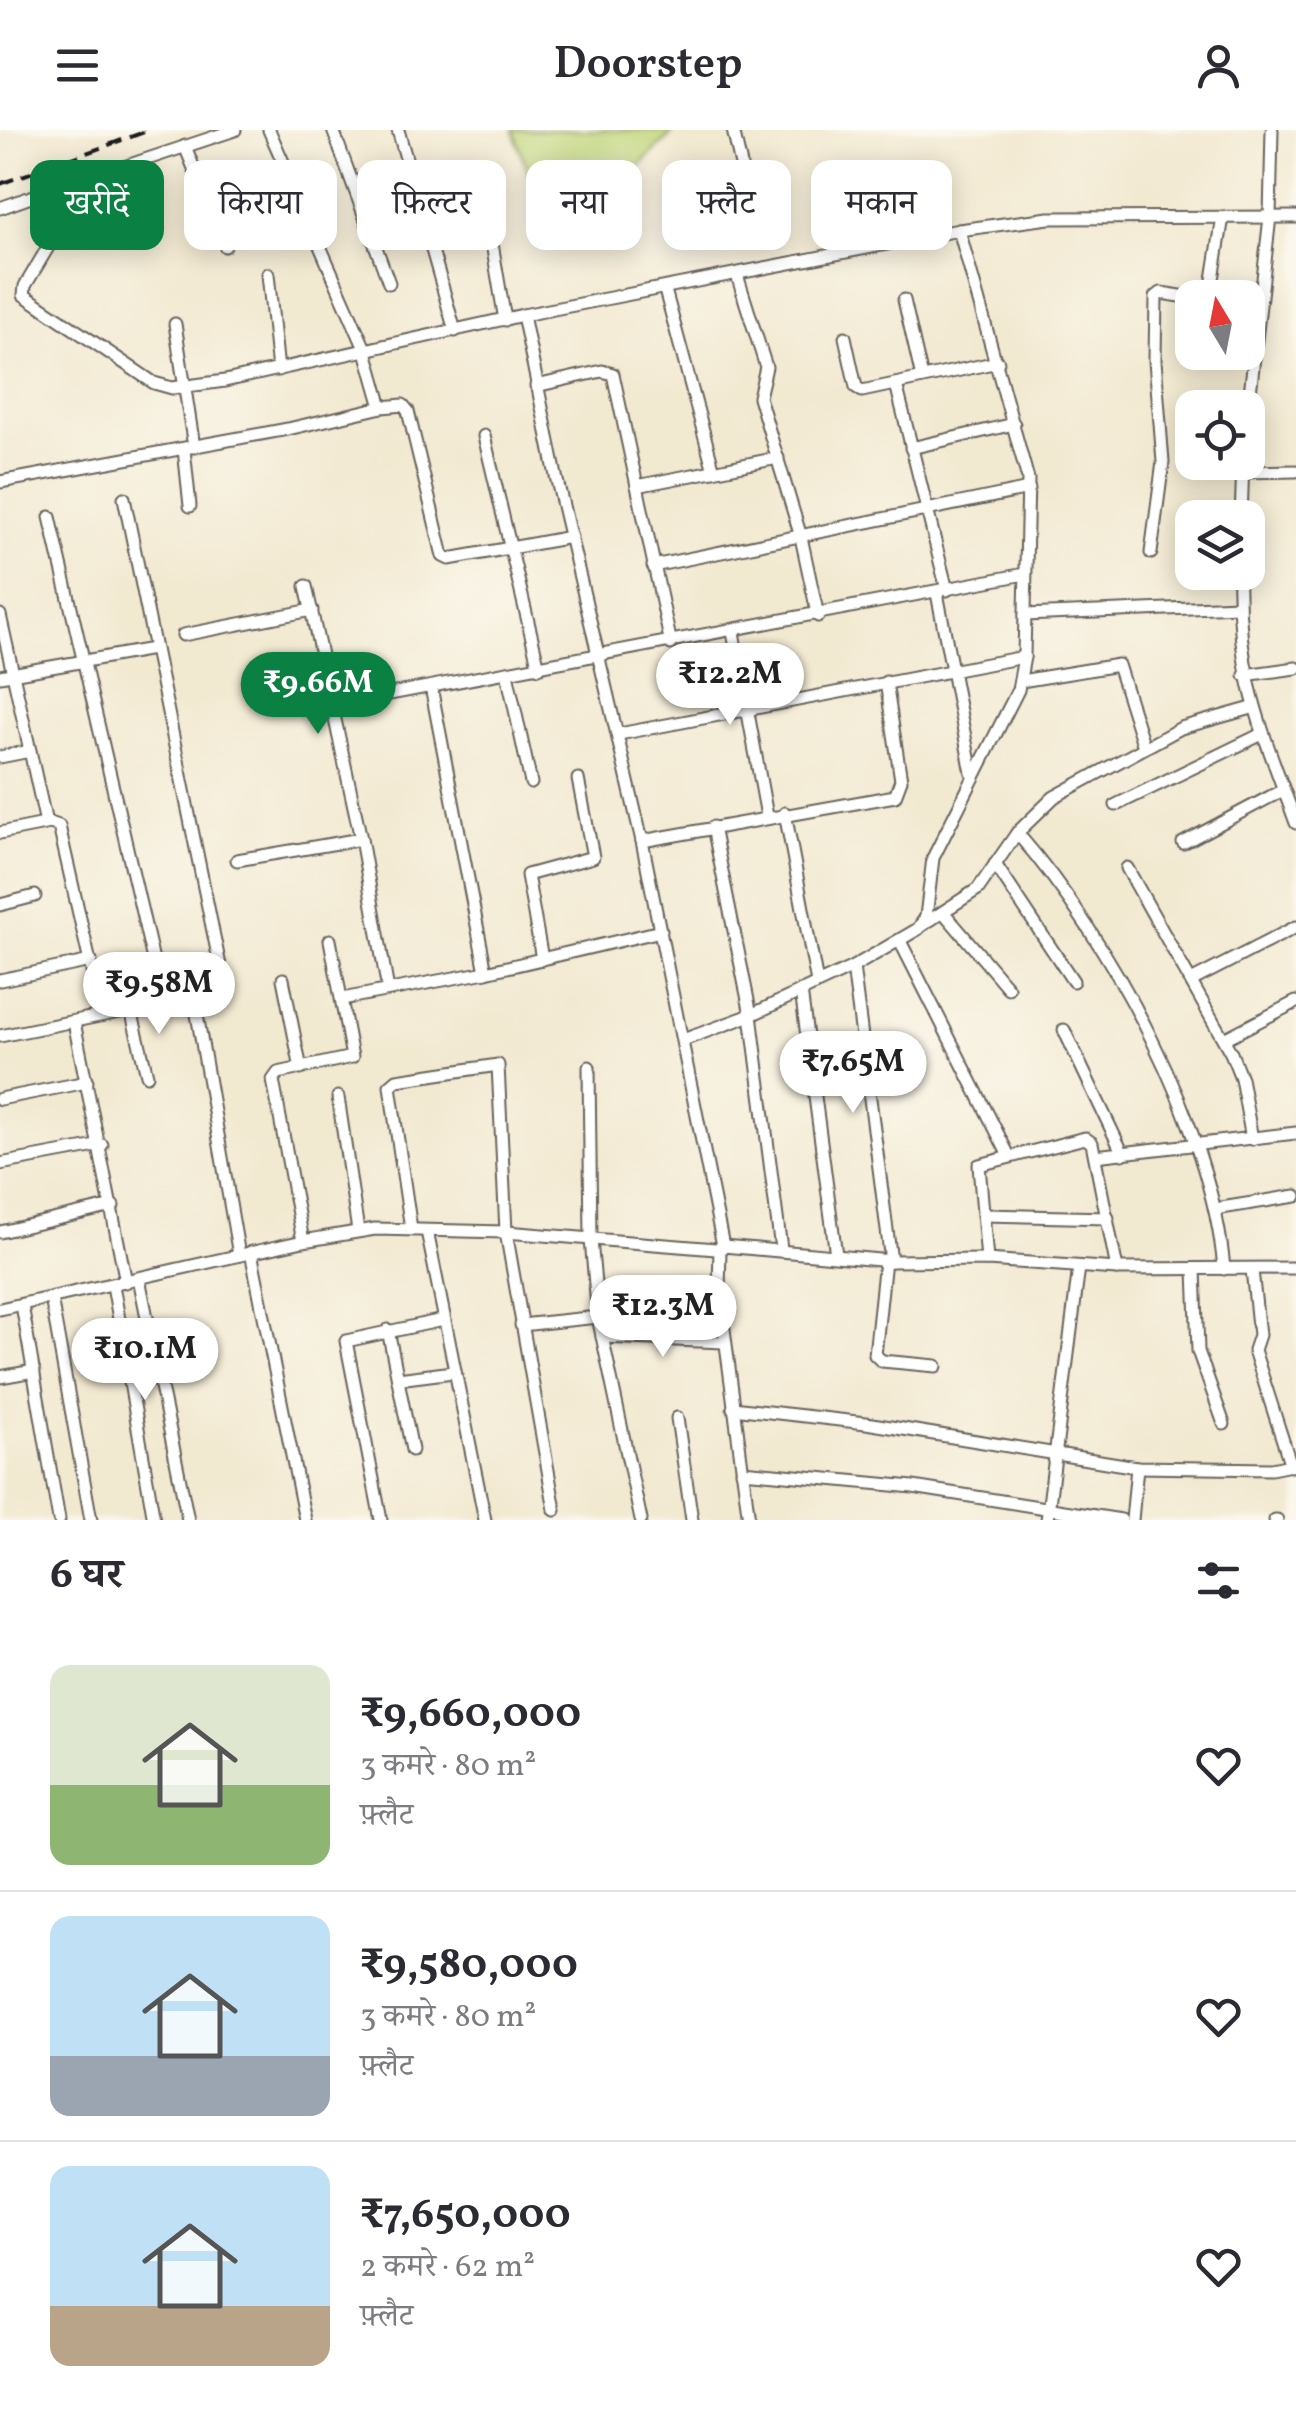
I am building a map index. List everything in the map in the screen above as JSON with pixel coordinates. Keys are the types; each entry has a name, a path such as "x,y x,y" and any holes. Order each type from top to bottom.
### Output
{"street":[{"path":"143,160 236,130"},
{"path":"270,130 366,351 382,406"},
{"path":"333,130 388,283"},
{"path":"398,130 455,331"},
{"path":"733,130 741,160"},
{"path":"1250,390 1270,217 1272,130"},
{"path":"185,146 191,160"},
{"path":"0,208 30,198"},
{"path":"48,250 24,295 160,386 184,386 959,230 1049,218 1296,217"},
{"path":"1213,280 1224,218"},
{"path":"920,926 933,858 972,773 1007,718 1024,657 1028,490 998,362 959,230"},
{"path":"493,250 504,320"},
{"path":"268,274 278,370"},
{"path":"737,275 766,368 758,392 801,537 818,616"},
{"path":"664,290 714,471"},
{"path":"1151,554 1163,462 1154,360 1156,297 1162,293 1175,295"},
{"path":"904,300 922,378"},
{"path":"523,316 536,386 602,657 684,1040 722,1247 724,1342 749,1520"},
{"path":"175,324 184,386 190,506"},
{"path":"845,337 858,390 998,362"},
{"path":"536,386 602,371 614,374 671,644"},
{"path":"896,384 928,510 972,773"},
{"path":"0,482 189,448 382,406 402,406 408,411 443,556 512,549 571,537"},
{"path":"911,448 1014,424"},
{"path":"484,436 538,668"},
{"path":"637,486 778,458"},
{"path":"1265,469 1296,472"},
{"path":"652,566 1028,490"},
{"path":"0,1036 194,997 222,989 224,981 124,498"},
{"path":"50,517 162,1002"},
{"path":"332,705 671,644 1025,574"},
{"path":"306,586 361,839 388,990"},
{"path":"1239,590 1245,675 1252,708 1283,790 1293,805 1296,823"},
{"path":"1024,615 1238,606"},
{"path":"184,635 312,610"},
{"path":"0,615 6,675 30,751 46,823"},
{"path":"733,632 767,816"},
{"path":"6,675 153,649"},
{"path":"619,734 1024,657"},
{"path":"1020,681 1118,665 1144,747"},
{"path":"1245,675 1296,668"},
{"path":"507,673 531,782"},
{"path":"642,841 767,816 885,799 899,792 901,780 886,682"},
{"path":"431,687 486,972"},
{"path":"684,1040 751,1015 901,943 978,888 1018,833 1054,797 1181,728 1252,708"},
{"path":"1116,805 1260,735"},
{"path":"0,758 30,751"},
{"path":"542,959 527,875 593,857 578,779"},
{"path":"1183,843 1283,790"},
{"path":"785,813 818,984"},
{"path":"0,833 46,823 59,826 102,1015"},
{"path":"713,827 751,1015 781,1249"},
{"path":"1018,833 1059,882 1108,961 1166,1072 1214,1209 1224,1269"},
{"path":"237,860 361,839"},
{"path":"996,864 1073,981"},
{"path":"1127,868 1224,1039 1241,1078 1252,1139"},
{"path":"0,904 35,896"},
{"path":"945,914 1008,988"},
{"path":"1193,980 1296,927"},
{"path":"342,998 486,972 660,932"},
{"path":"303,1240 273,1080 278,1073 352,1057 330,940"},
{"path":"901,943 1010,1156"},
{"path":"0,980 91,962"},
{"path":"852,967 888,1260 875,1355 882,1361 936,1366"},
{"path":"283,979 301,1069"},
{"path":"801,991 836,1255"},
{"path":"194,997 245,1253 305,1520"},
{"path":"1224,1039 1296,1002"},
{"path":"131,1010 147,1075"},
{"path":"74,1022 186,1520"},
{"path":"1064,1030 1123,1154"},
{"path":"411,1229 390,1086 397,1080 498,1065 506,1232 556,1510"},
{"path":"589,1067 591,1240 598,1316 641,1520"},
{"path":"0,1100 87,1082"},
{"path":"338,1096 358,1231"},
{"path":"1095,1156 1194,1148 1296,1133"},
{"path":"987,1260 978,1164 1085,1138 1091,1140 1095,1156 1116,1269"},
{"path":"0,1164 102,1145"},
{"path":"1214,1209 1296,1196"},
{"path":"0,1232 113,1206"},
{"path":"983,1214 1108,1218"},
{"path":"0,1309 303,1240 358,1231 411,1229 781,1249 888,1260 987,1260 1116,1269 1296,1268"},
{"path":"427,1231 485,1520"},
{"path":"1048,1514 1079,1267"},
{"path":"1195,1268 1198,1351 1224,1424"},
{"path":"733,1408 866,1423 1137,1467 1293,1465 1254,1350 1258,1335 1252,1270"},
{"path":"113,1284 154,1520"},
{"path":"51,1298 91,1520"},
{"path":"22,1305 59,1520"},
{"path":"520,1325 598,1316"},
{"path":"380,1520 346,1345 350,1338 443,1320"},
{"path":"388,1330 412,1450"},
{"path":"602,1337 724,1342"},
{"path":"0,1377 34,1371"},
{"path":"398,1379 453,1372"},
{"path":"677,1418 692,1520"},
{"path":"1132,1520 1137,1467"},
{"path":"742,1471 914,1487 1048,1514 1120,1520"}],"green space":[{"path":"513,130 675,130 642,163 526,160 526,167"}],"railway":[{"path":"0,184 150,130"}]}
